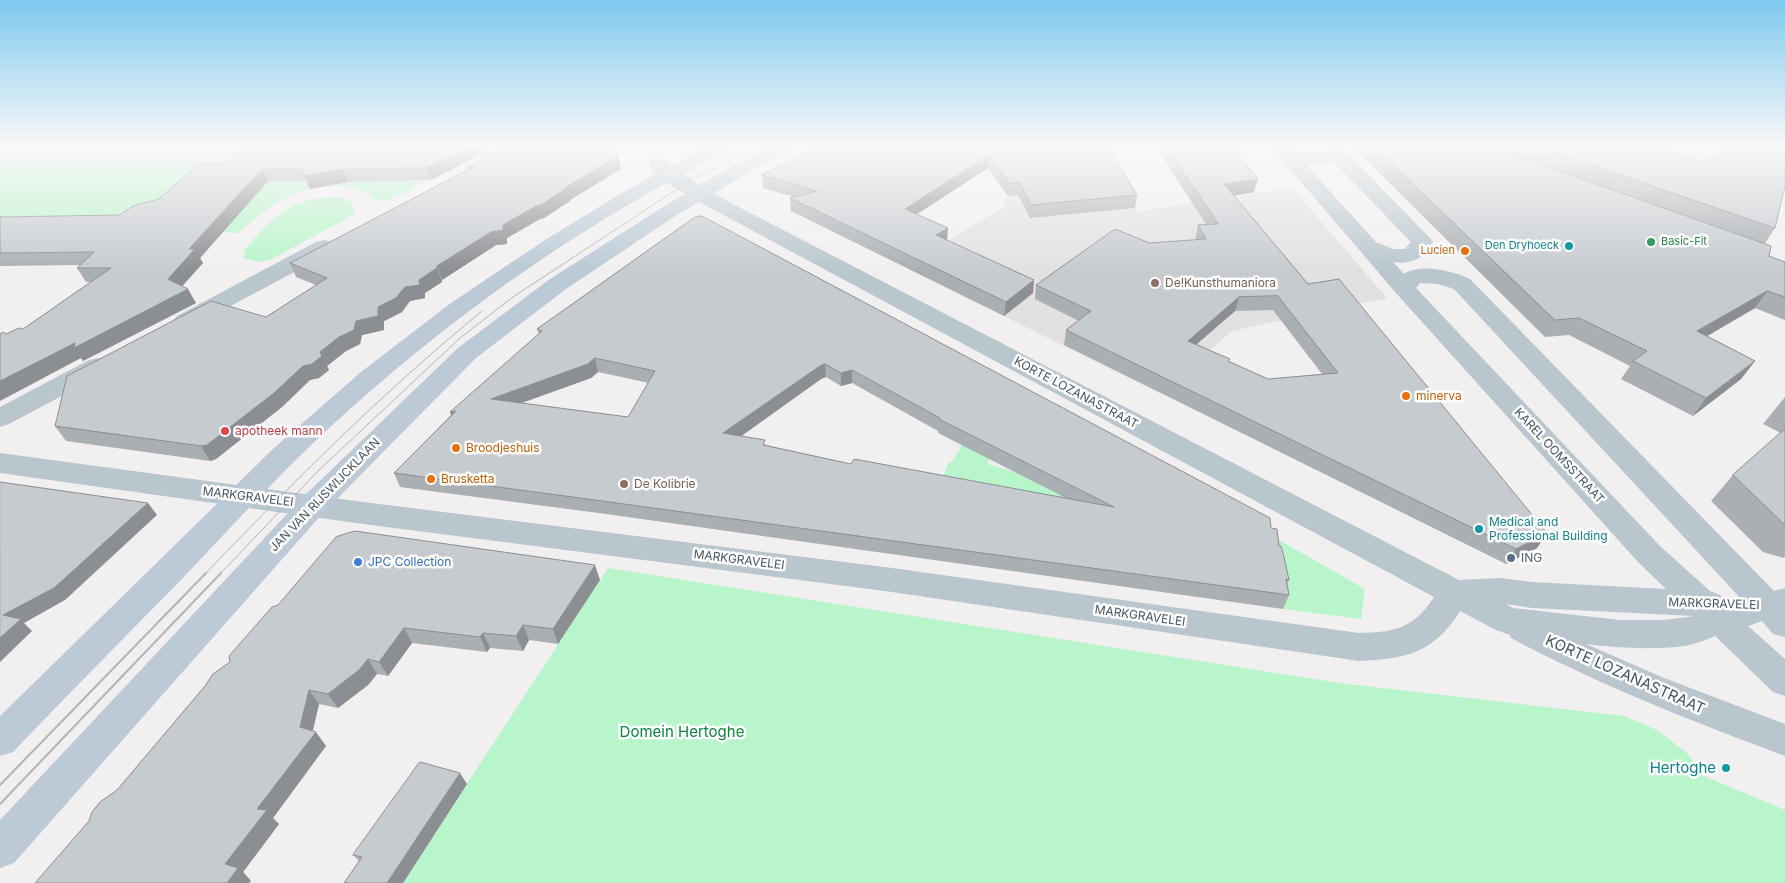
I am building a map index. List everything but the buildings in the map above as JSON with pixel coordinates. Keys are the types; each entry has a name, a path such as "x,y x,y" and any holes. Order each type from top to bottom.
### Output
{"main road":[{"path":"0,740 194,546 241,496 340,403 469,300 633,189"},
{"name":"JAN VAN RIJSWIJCKLAAN","path":"0,849 312,506 467,354 558,284 705,189"}],"street":[{"path":"690,189 697,194"},
{"name":"KAREL OOMSSTRAAT","path":"1317,189 1404,288 1636,540 1785,681"},
{"name":"KAREL OOMSSTRAAT","path":"1368,247 1394,257 1404,257 1414,254 1420,249 1422,241 1371,189"},
{"name":"KORTE LOZANASTRAAT","path":"697,194 1454,593"},
{"path":"165,331 339,239"},
{"path":"1404,288 1413,277 1424,276 1444,277 1462,284 1779,610"},
{"path":"0,418 113,359"},
{"name":"MARKGRAVELEI","path":"0,463 312,506 885,578 1359,648 1388,646 1416,638 1434,624 1454,593"},
{"name":"MARKGRAVELEI","path":"1454,593 1501,591 1712,613 1779,610"},
{"name":"MARKGRAVELEI","path":"1454,593 1508,620 1601,634 1652,635 1687,632 1712,613"},
{"name":"KORTE LOZANASTRAAT","path":"1508,620 1562,650 1608,671 1785,740"}],"shaded area":[{"name":"De!Kunsthumaniora","path":"1125,189 1139,211 1293,189 1387,298 1232,331 1159,393 905,267 1004,207 1008,196"}],"green space":[{"path":"0,189 187,189 177,199 136,205 112,216 0,228"},
{"path":"258,189 312,189 290,196 277,203 264,211 239,233 223,232"},
{"path":"356,189 411,189 399,196 382,201 376,200"},
{"path":"340,197 352,202 353,215 270,260 258,262 244,258 245,249 281,213 301,202"},
{"path":"962,445 992,454 987,464 1130,505 938,489 949,462 952,462"},
{"path":"1265,532 1365,589 1361,619 1283,609"},
{"name":"Domein Hertoghe","path":"608,568 1340,683 1624,716 1657,730 1686,752 1704,776 1785,810 1785,883 402,883"}],"tram line":[{"path":"220,574 318,471 460,338 513,297 677,189"},
{"path":"205,574 339,438 409,373 482,311"},
{"path":"0,785 206,573"},
{"path":"0,804 221,573"}],"place":[{"name":"Basic-Fit","path":"1651,242"},
{"name":"Den Dryhoeck","path":"1569,246"},
{"name":"Lucien","path":"1465,251"},
{"name":"De!Kunsthumaniora","path":"1155,283"},
{"name":"minerva","path":"1406,396"},
{"name":"apotheek mann","path":"225,431"},
{"name":"Broodjeshuis","path":"456,448"},
{"name":"Brusketta","path":"431,479"},
{"name":"De Kolibrie","path":"624,484"},
{"name":"Medical and Professional Building","path":"1479,529"},
{"name":"ING","path":"1511,558"},
{"name":"JPC Collection","path":"358,562"},
{"name":"Hertoghe","path":"1726,768"}]}
